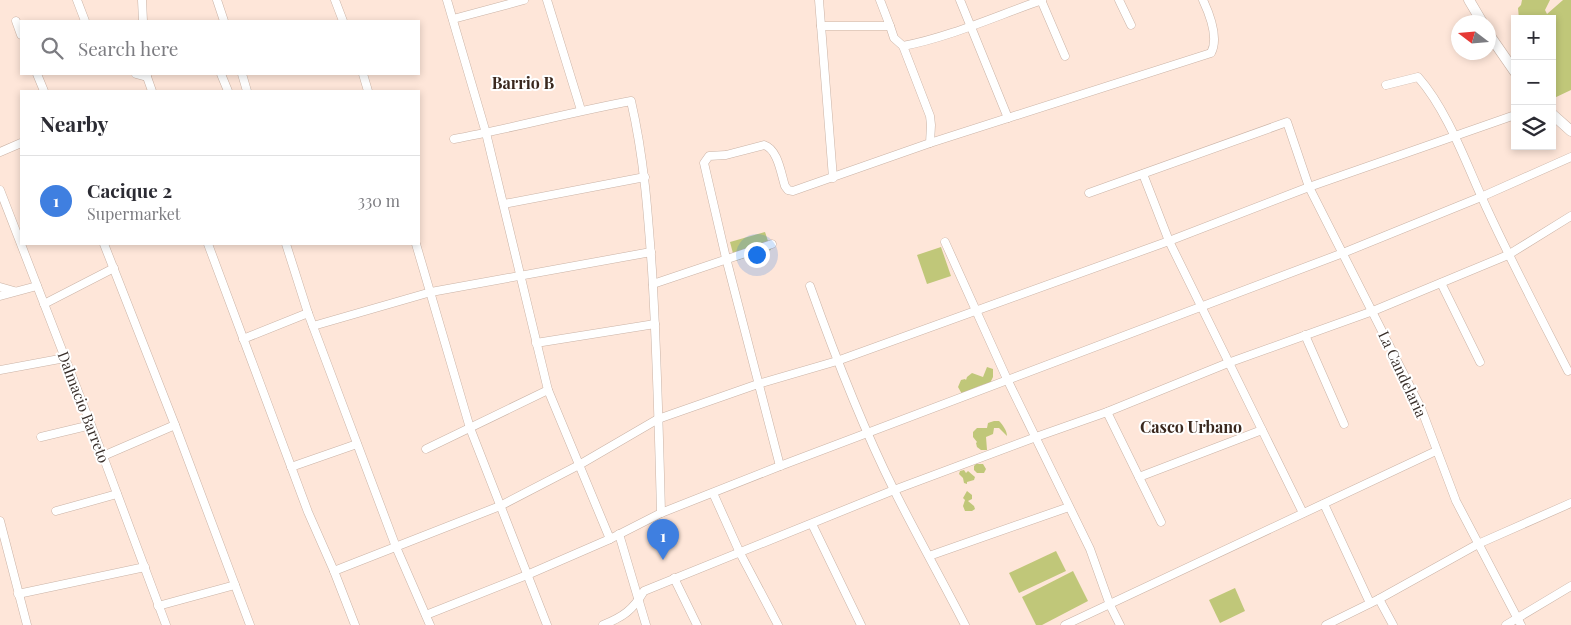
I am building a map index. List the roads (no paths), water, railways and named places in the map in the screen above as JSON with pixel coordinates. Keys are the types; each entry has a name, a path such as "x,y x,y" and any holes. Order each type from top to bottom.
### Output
{"main road":[{"path":"1469,0 1478,15"},
{"path":"1496,45 1511,66"},
{"path":"1556,118 1571,131"}],"street":[{"path":"77,0 85,20"},
{"path":"142,0 143,20"},
{"path":"217,0 224,20"},
{"path":"335,0 343,20"},
{"path":"447,0 486,133 548,390 610,539"},
{"path":"453,19 524,0"},
{"path":"547,0 581,110"},
{"path":"819,0 833,178"},
{"path":"880,0 894,38 903,46 930,116 932,125 930,143"},
{"path":"960,0 1008,118"},
{"path":"903,46 916,44 1041,0 1065,56"},
{"path":"1120,0 1131,25"},
{"path":"780,466 703,166 709,156 726,155 764,145 768,146 773,151 785,186 788,190 793,191 930,143 1211,53 1215,46 1215,39 1204,0"},
{"path":"16,21 20,32"},
{"path":"821,26 890,26"},
{"path":"37,75 44,90"},
{"path":"146,75 152,90"},
{"path":"221,75 228,90"},
{"path":"242,75 247,90"},
{"path":"363,75 368,90"},
{"path":"1386,85 1418,77 1426,86 1455,136 1508,255 1568,371"},
{"path":"454,139 581,110 632,101 645,177 651,252 661,513"},
{"path":"334,571 500,506 579,465 658,419 758,384 836,361 1169,241 1309,187 1511,116"},
{"name":"La Candelaria","path":"1143,174 1288,122 1309,187 1421,408 1456,501 1519,622"},
{"path":"0,152 20,143"},
{"path":"426,615 527,575 610,539 661,513 1007,379 1343,253 1481,197 1571,157"},
{"path":"1089,193 1143,174 1169,241 1303,513"},
{"path":"504,204 645,177"},
{"name":"Dalmacio Barreto","path":"0,190 20,242"},
{"path":"603,625 622,617 638,601 644,591 674,578 894,490 1108,412 1228,363 1373,311 1508,255 1570,218"},
{"path":"945,242 1007,379 1090,549 1110,605 1120,625"},
{"path":"653,284 772,244"},
{"name":"Dalmacio Barreto","path":"21,245 166,625"},
{"path":"104,245 175,425 250,625"},
{"path":"208,245 291,468 355,625"},
{"path":"286,245 308,313 357,444 396,547 430,625"},
{"path":"416,245 470,428 547,625"},
{"path":"313,326 431,292 651,252"},
{"path":"44,304 114,268"},
{"path":"1441,283 1480,362"},
{"path":"0,296 37,286"},
{"path":"810,286 836,361 894,490 965,625"},
{"path":"0,288 16,292"},
{"path":"243,339 308,313"},
{"path":"536,343 655,324"},
{"path":"1305,335 1344,424"},
{"path":"0,370 65,358"},
{"path":"426,449 548,390"},
{"path":"1108,412 1161,522"},
{"path":"41,437 91,425"},
{"path":"103,456 175,425"},
{"path":"1139,477 1262,430"},
{"path":"291,468 357,444"},
{"path":"1065,625 1436,451"},
{"path":"713,493 740,552 778,625"},
{"path":"56,510 117,494"},
{"path":"1326,625 1379,599 1478,544 1571,503"},
{"path":"1324,504 1370,603"},
{"path":"929,556 1069,507"},
{"path":"0,521 27,625"},
{"path":"812,524 861,625"},
{"path":"619,534 646,625"},
{"path":"18,594 145,567"},
{"path":"674,578 696,625"},
{"path":"158,606 236,586"},
{"path":"1506,625 1519,622 1571,586"},
{"path":"1379,599 1393,625"}],"place":[{"name":"Cacique 2","path":"663,560"}],"district":[{"name":"Barrio B","path":"523,82"},
{"name":"Casco Urbano","path":"1191,426"}]}
